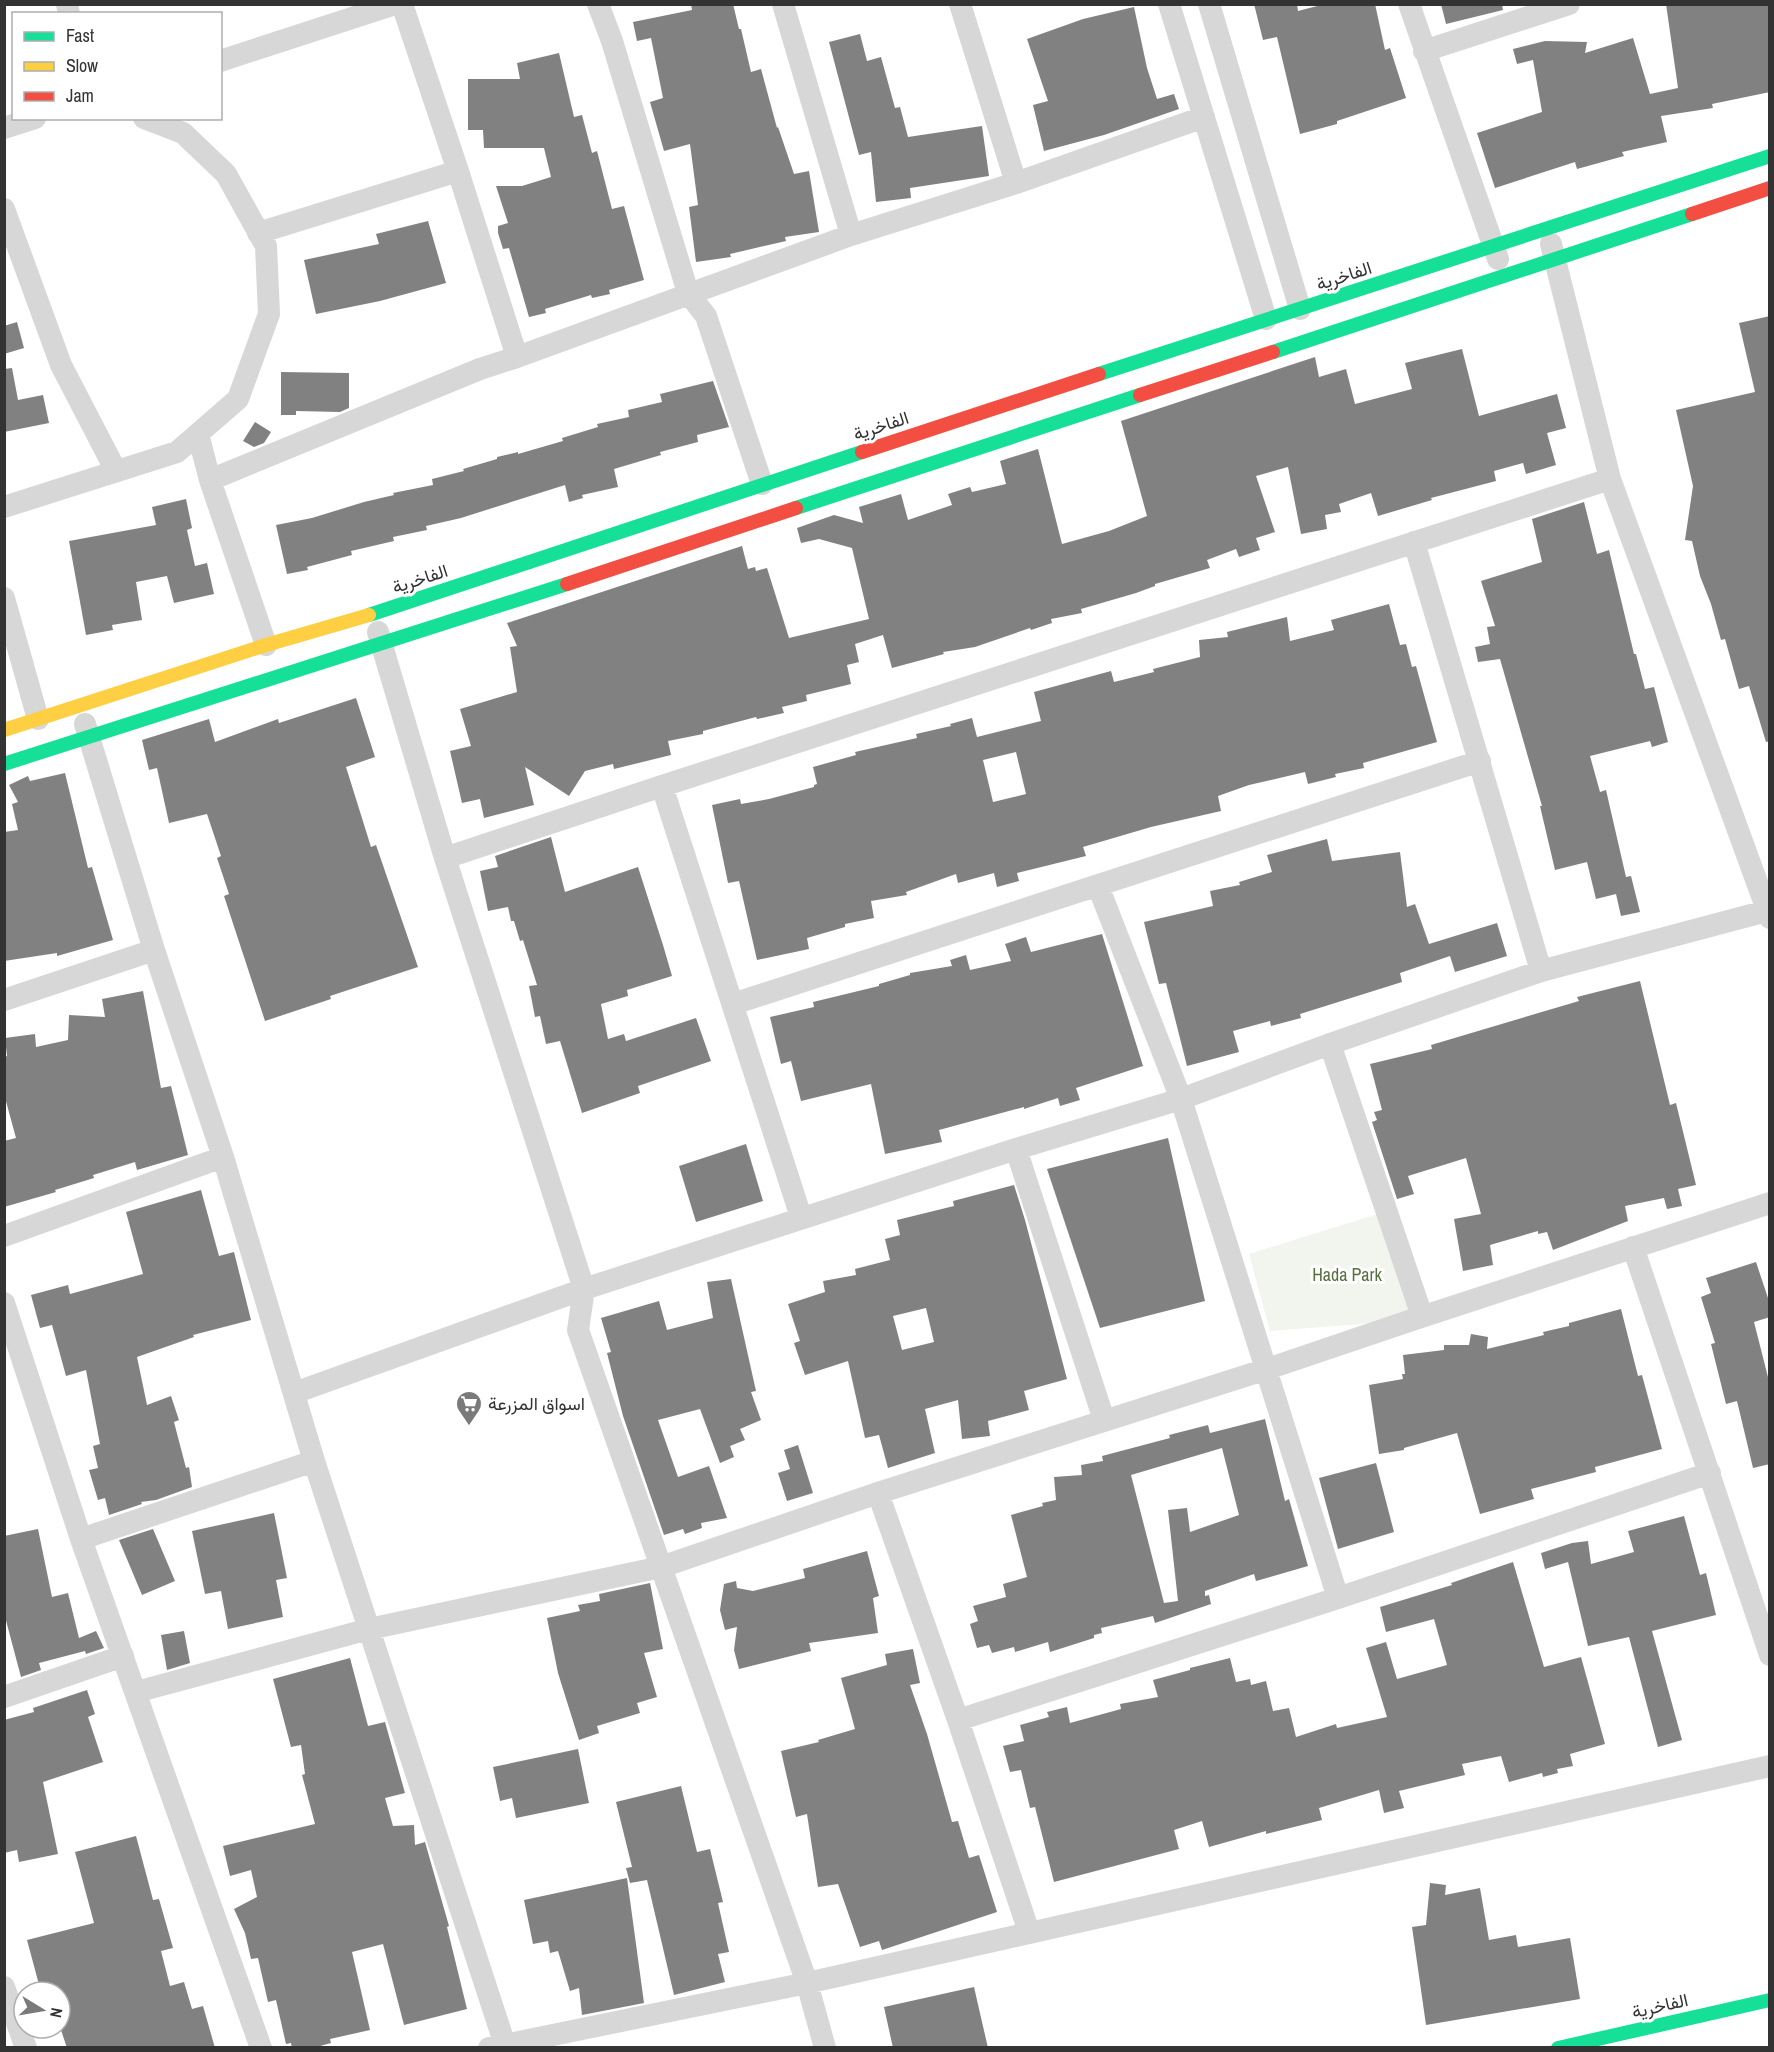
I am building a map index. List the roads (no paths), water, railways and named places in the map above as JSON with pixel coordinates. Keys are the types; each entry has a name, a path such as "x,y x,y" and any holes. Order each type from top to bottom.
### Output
{"street":[{"path":"222,60 395,4"},
{"path":"402,4 517,357"},
{"path":"598,4 612,41 688,293 706,316 762,484"},
{"path":"783,4 850,235"},
{"path":"960,4 1017,183"},
{"path":"1169,4 1266,320"},
{"path":"1209,4 1300,309"},
{"path":"1409,4 1504,275"},
{"path":"1424,51 1569,4"},
{"path":"210,480 480,369 688,293 850,235 1017,183 1204,117"},
{"path":"4,128 29,120"},
{"path":"4,507 177,452 238,399 268,314 266,246 226,174 183,133 149,120"},
{"name":"الفاخرية","path":"4,730 266,645 371,614 762,484 1770,156"},
{"path":"258,233 458,171"},
{"path":"4,764 383,644 1770,188"},
{"path":"4,209 61,365 116,471"},
{"path":"294,1393 584,1289 801,1217 1182,1099 1330,1044 1541,971 1769,912 1611,479 1556,258 1546,229"},
{"path":"198,434 210,480 266,645"},
{"path":"445,858 1611,479"},
{"path":"1414,542 1541,971"},
{"path":"4,598 38,719"},
{"path":"371,614 383,644 445,858 584,1289 578,1330 807,1983 825,2048"},
{"path":"77,706 90,736 154,950 222,1157 314,1461 500,2046 807,1983 1770,1766"},
{"path":"733,1004 1480,761"},
{"path":"662,786 801,1217"},
{"path":"1098,885 1182,1099 1338,1598"},
{"path":"4,1000 154,950"},
{"path":"1330,1044 1422,1316"},
{"path":"1016,1149 1104,1420"},
{"path":"4,1236 222,1157"},
{"path":"136,1692 369,1629 661,1567 1104,1420 1267,1370 1422,1316 1770,1203"},
{"path":"1634,1248 1770,1655"},
{"path":"4,1303 81,1539 261,2048"},
{"path":"81,1539 314,1461"},
{"path":"958,1720 1338,1598 1710,1473"},
{"path":"878,1494 958,1720 1029,1932"},
{"path":"4,1697 123,1656"},
{"path":"4,1987 26,2048"},
{"name":"الفاخرية","path":"1558,2048 1770,2000"}],"place":[{"name":"اسواق المزرعة","path":"469,1427"}],"park label":[{"name":"Hada Park","path":"1347,1275"}]}
